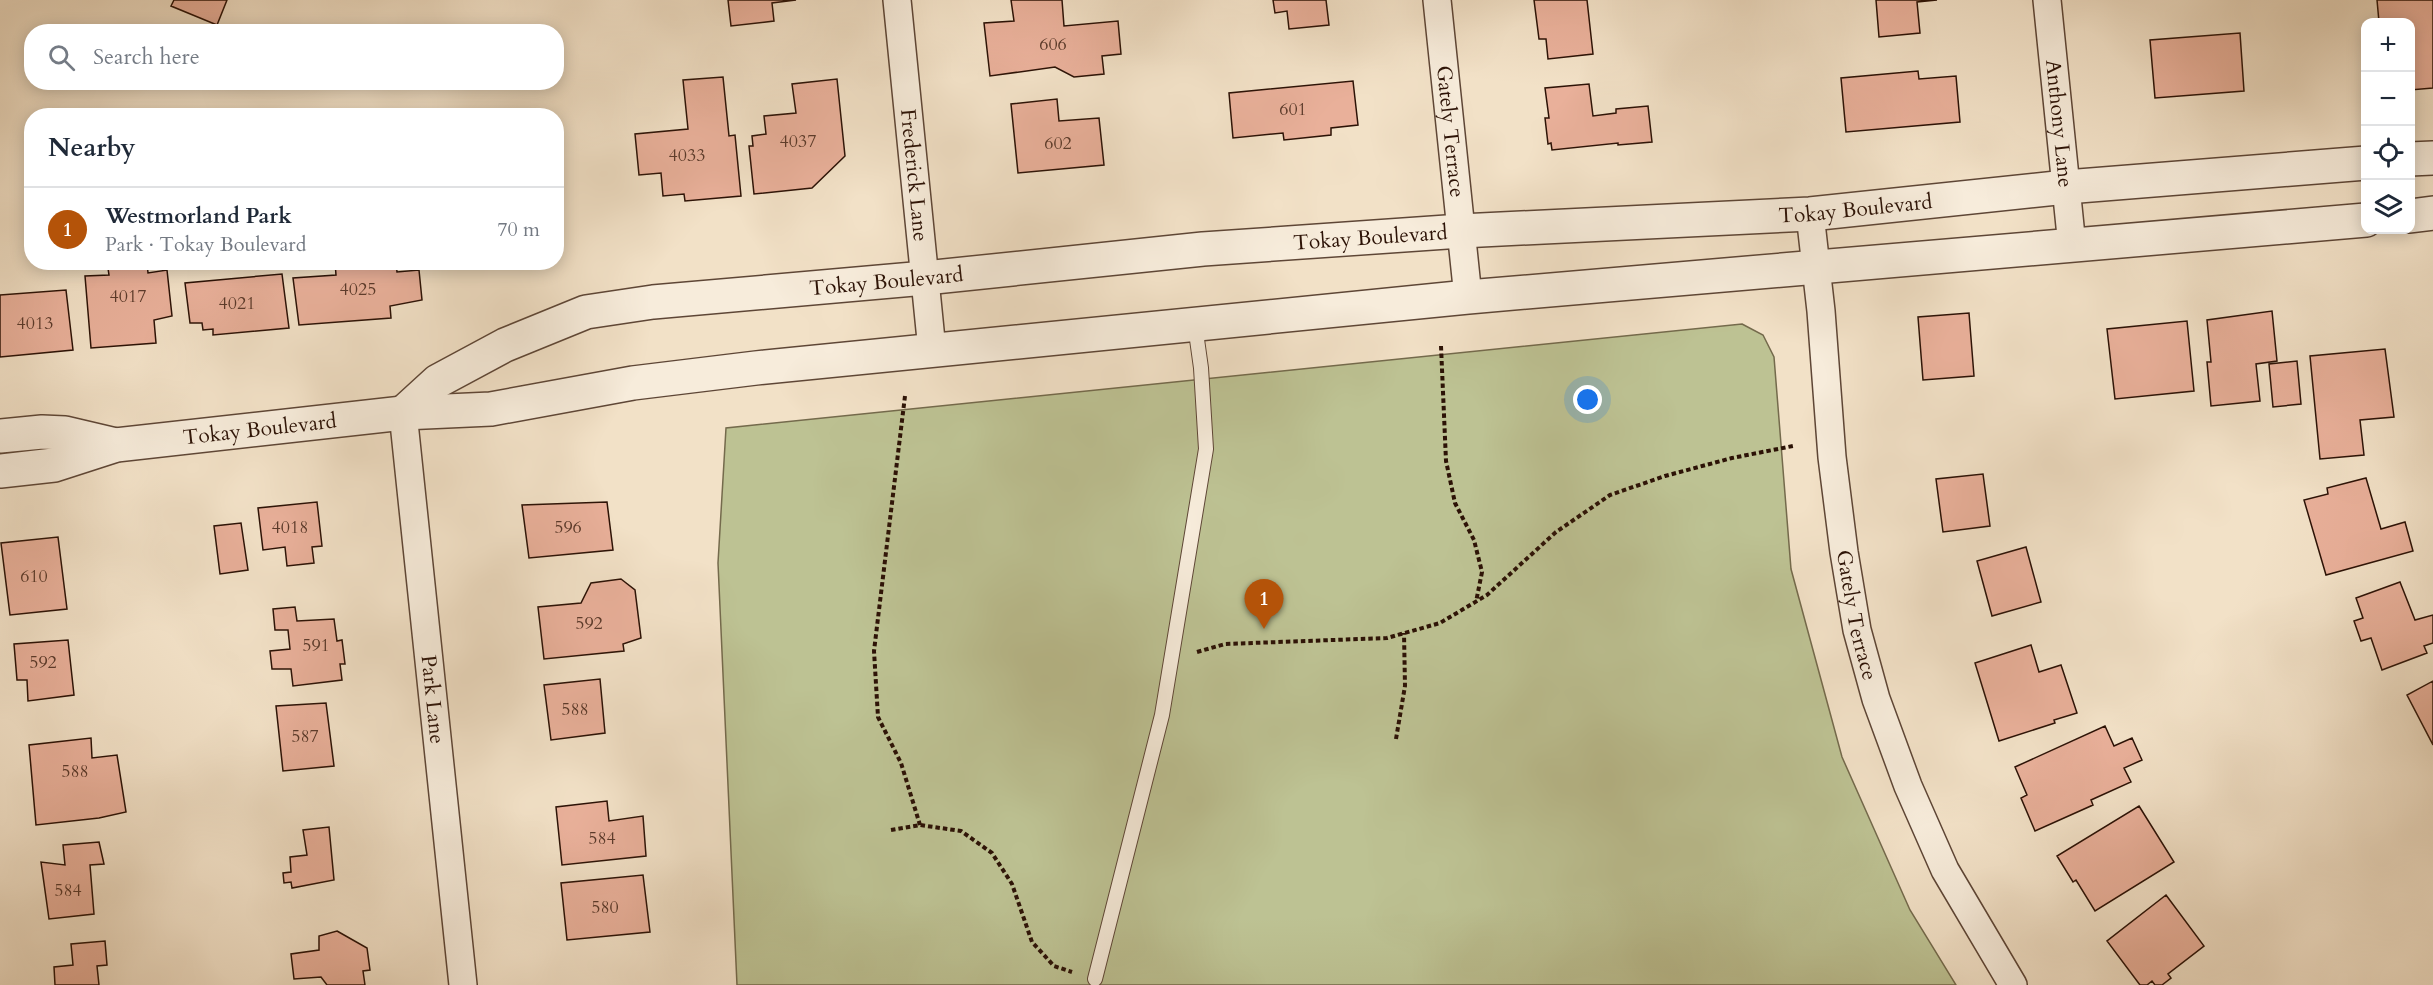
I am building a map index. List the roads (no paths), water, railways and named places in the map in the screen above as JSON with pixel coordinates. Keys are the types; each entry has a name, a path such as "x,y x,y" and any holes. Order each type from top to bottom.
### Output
{"street":[{"name":"Frederick Lane","path":"897,0 932,350"},
{"name":"Gately Terrace","path":"1437,0 1468,297"},
{"name":"Anthony Lane","path":"2047,0 2072,246"},
{"path":"2415,159 2433,158"},
{"name":"Tokay Boulevard","path":"403,413 438,381 505,345 586,312 653,302 925,278 1203,249 1461,231 1810,214 2066,187 2361,163"},
{"path":"2415,215 2433,213"},
{"name":"Gately Terrace","path":"1810,214 1821,311 1830,442 1857,630 1876,699 1908,786 1945,870 2013,985"},
{"name":"Tokay Boulevard","path":"0,471 54,465 116,445 403,413 490,409 633,383 932,350 1468,297 2361,220"},
{"name":"Park Lane","path":"403,413 463,985"},
{"name":"Tokay Boulevard","path":"0,436 42,432 65,433 116,445"}],"lane":[{"path":"1095,979 1162,715 1206,449 1201,368 1195,325"}],"place":[{"name":"Westmorland Park","path":"1264,629"}]}
